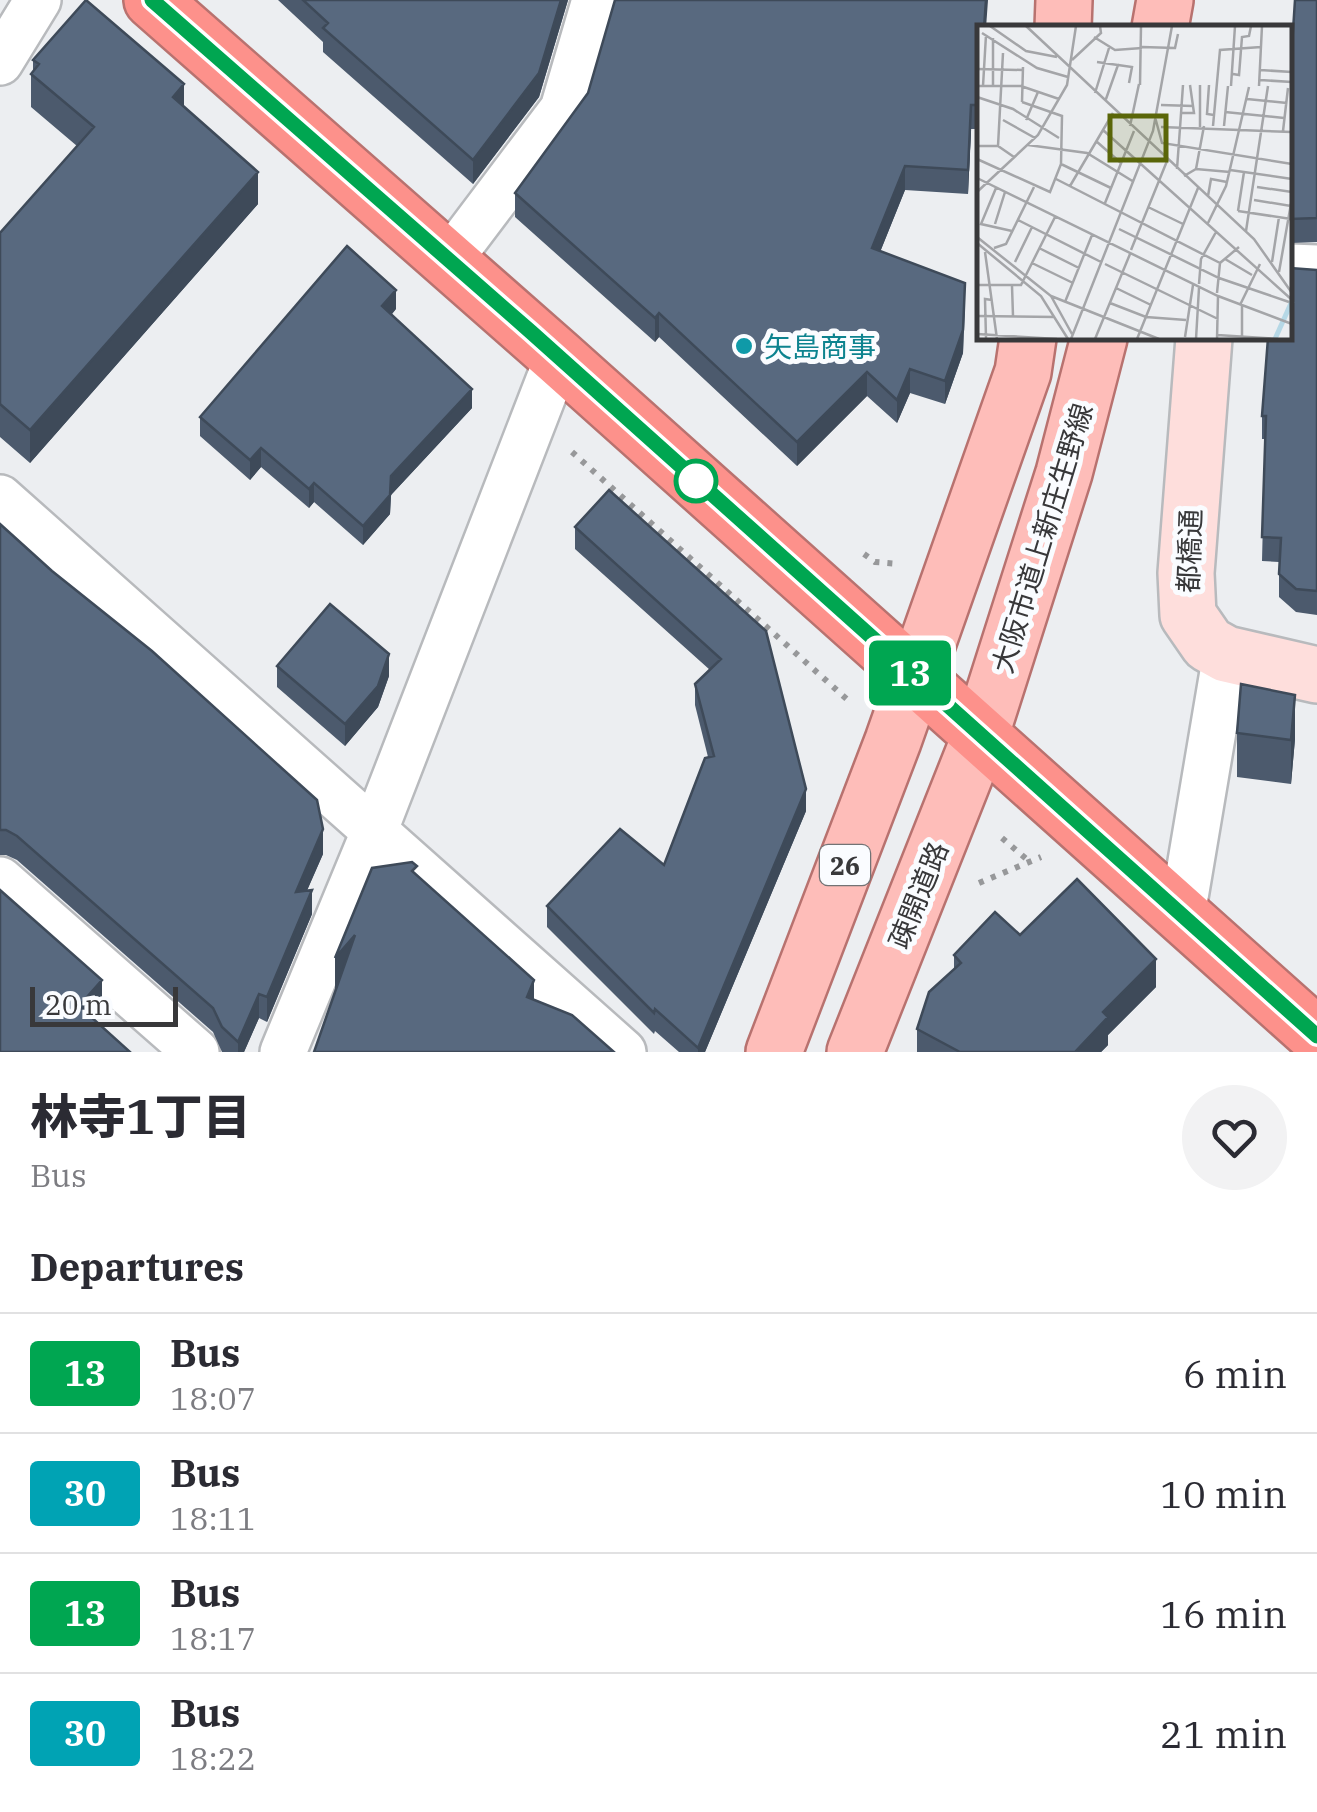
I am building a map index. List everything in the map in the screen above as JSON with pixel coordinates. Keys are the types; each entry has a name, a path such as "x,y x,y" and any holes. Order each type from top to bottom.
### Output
{"highway":[{"path":"152,0 449,260 1317,1036"}],"main road":[{"path":"1062,25 1064,0"},
{"path":"1161,25 1165,0"},
{"path":"915,678 1023,372 1028,340"},
{"name":"大阪市道上新庄生野線","path":"980,738 1064,473 1099,340"},
{"name":"26","path":"774,1052 915,678"},
{"name":"疎開道路","path":"855,1052 980,738"}],"street":[{"path":"0,62 38,0"},
{"path":"449,260 563,110 595,0"},
{"path":"1292,266 1317,268"},
{"name":"都橋通","path":"1204,340 1186,572 1188,615 1208,644 1226,654"},
{"path":"283,1052 374,832 558,357"},
{"path":"0,498 623,1052"},
{"path":"1182,915 1226,654 1317,674"},
{"path":"0,880 196,1052"}],"path":[{"path":"534,418 850,702"},
{"path":"1002,838 1030,862"},
{"path":"965,889 1053,853"}],"building":[{"path":"86,0 184,84 173,97 258,172 30,430 0,404 0,233 94,127 31,74 39,64 33,60"},
{"path":"303,0 561,0 539,73 473,160 323,28 328,23"},
{"path":"615,0 986,0 984,25 977,25 977,105 971,105 968,170 905,166 872,248 965,283 963,330 945,381 910,369 897,400 867,372 797,442 659,313 655,318 515,193 588,93"},
{"path":"1295,0 1317,0 1317,218 1292,219"},
{"path":"347,246 396,290 382,306 472,389 391,476 390,495 363,526 314,483 309,489 261,448 250,460 200,417"},
{"path":"1292,268 1317,270 1317,591 1296,589 1279,574 1281,538 1262,537 1266,416 1262,416 1268,340 1292,340"},
{"path":"609,490 766,631 806,789 698,1048 655,1009 654,1013 547,906 620,829 664,865 705,758 714,756 695,684 721,659 575,527"},
{"path":"0,524 152,651 317,800 323,829 296,892 312,890 267,997 259,994 238,1042 222,1027 213,1008 17,836 0,830"},
{"path":"330,604 389,654 378,686 345,724 277,666"},
{"path":"1241,684 1295,695 1291,740 1237,733"},
{"path":"412,862 417,866 412,871 534,980 527,997 572,1015 614,1052 314,1052 355,935 335,958 372,868"},
{"path":"1077,879 1156,959 1103,1012 1108,1017 1077,1052 960,1052 917,1029 929,992 961,963 954,955 995,912 1020,935"},
{"path":"0,890 102,980 79,1006 130,1052 0,1052"}],"bus line":[{"name":"13","path":"152,0 531,332 1317,1036"}],"place":[{"name":"矢島商事","path":"744,346"}]}
